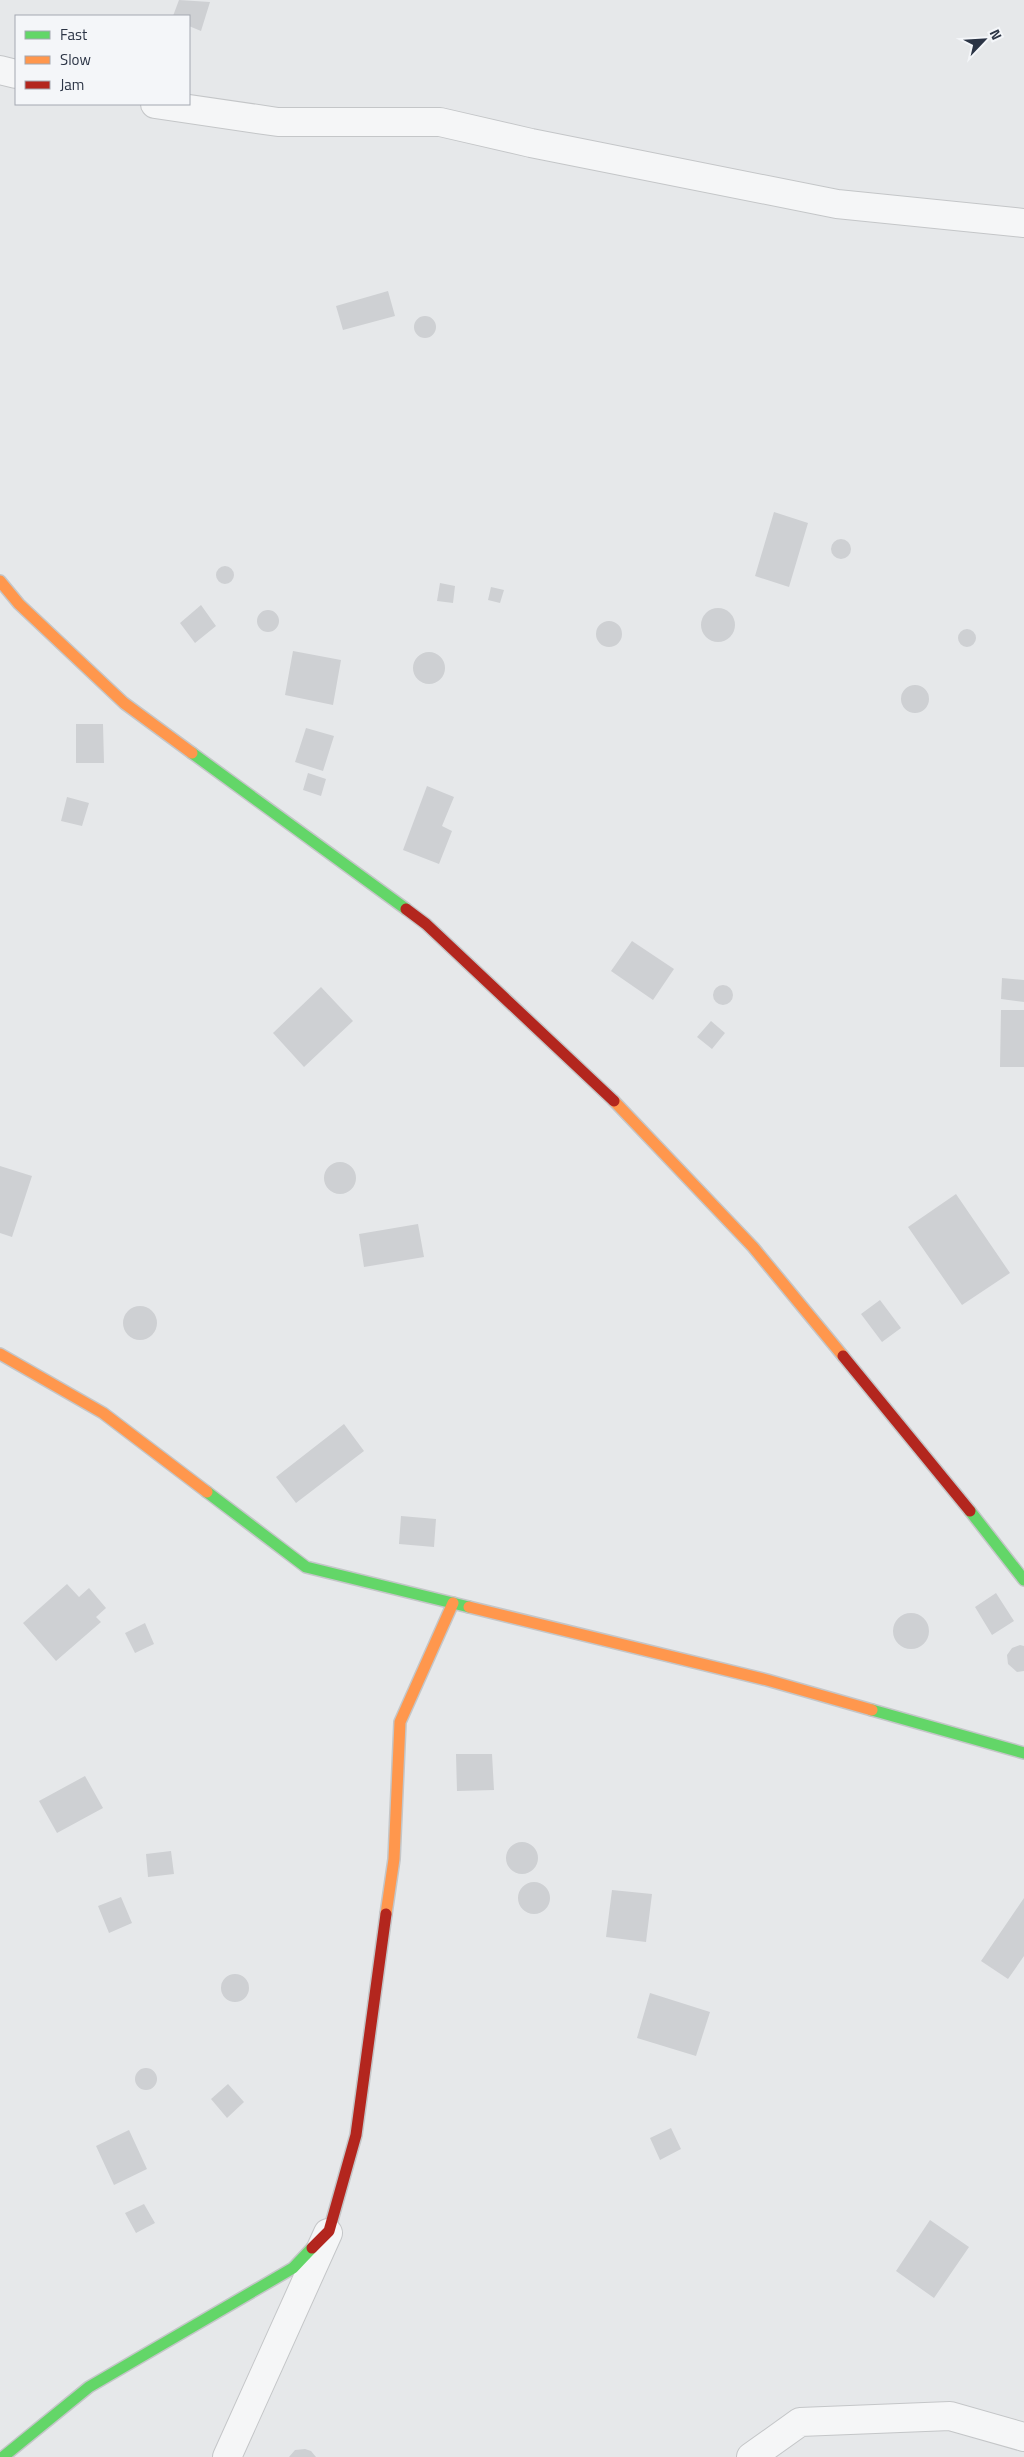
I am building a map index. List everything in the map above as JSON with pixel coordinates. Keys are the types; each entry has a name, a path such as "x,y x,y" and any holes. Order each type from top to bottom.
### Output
{"street":[{"path":"0,70 15,74"},
{"path":"162,105 278,122 440,122 531,143 837,204 1024,223"},
{"path":"0,581 20,604 124,703 426,924 615,1102 753,1247 915,1442 1024,1580"},
{"path":"0,1354 104,1413 306,1567 767,1680 1024,1753"},
{"path":"227,2457 329,2232 356,2136 394,1859 400,1722 453,1603"},
{"path":"3,2457 89,2387 293,2268 329,2232"},
{"path":"751,2457 800,2422 950,2416 1024,2437"}],"building":[{"path":"179,0 210,2 201,31 190,26 190,15 173,15"},
{"path":"388,291 395,316 343,330 336,306"},
{"path":"425,316 433,319 436,327 433,335 425,338 417,335 414,327 417,319"},
{"path":"774,512 808,523 789,587 755,576"},
{"path":"841,539 848,542 851,549 848,556 841,559 834,556 831,549 834,542"},
{"path":"225,566 233,571 234,575 229,583 225,584 217,579 216,575 221,567"},
{"path":"440,583 455,586 453,603 437,601"},
{"path":"491,587 504,590 500,603 488,600"},
{"path":"201,605 216,626 195,643 180,623"},
{"path":"718,608 730,613 735,625 730,637 718,642 706,637 701,625 706,613"},
{"path":"268,610 276,613 279,621 276,629 268,632 260,629 257,621 260,613"},
{"path":"609,621 619,624 622,634 619,644 609,647 599,644 596,634 599,624"},
{"path":"963,629 971,629 976,634 974,645 963,647 958,642 958,634"},
{"path":"293,651 341,660 333,705 285,695"},
{"path":"429,652 435,653 440,657 444,662 444,674 440,679 435,683 429,684 423,683 418,679 414,674 413,668 414,662 418,657 423,653"},
{"path":"915,685 925,689 929,699 925,709 915,713 905,709 901,699 905,689"},
{"path":"76,724 103,724 104,763 76,763"},
{"path":"306,728 334,736 323,771 295,762"},
{"path":"308,773 326,779 321,796 303,790"},
{"path":"427,786 454,797 442,826 452,831 439,864 403,850"},
{"path":"67,797 89,803 82,826 61,821"},
{"path":"632,941 674,969 653,1000 611,971"},
{"path":"1002,978 1024,980 1024,1002 1001,999"},
{"path":"723,985 730,988 733,995 730,1002 723,1005 716,1002 713,995 716,988"},
{"path":"321,987 353,1021 304,1067 273,1033"},
{"path":"1001,1010 1024,1010 1024,1067 1000,1067"},
{"path":"711,1021 725,1033 712,1049 697,1037"},
{"path":"340,1162 346,1163 351,1167 355,1172 355,1184 351,1189 346,1193 340,1194 334,1193 329,1189 325,1184 324,1178 325,1172 329,1167 334,1163"},
{"path":"0,1166 32,1176 12,1237 0,1233"},
{"path":"956,1194 1010,1273 962,1305 908,1227"},
{"path":"418,1224 424,1257 364,1267 359,1234"},
{"path":"880,1300 901,1328 882,1342 861,1314"},
{"path":"140,1306 152,1311 157,1323 152,1335 140,1340 128,1335 123,1323 128,1311"},
{"path":"344,1424 364,1451 296,1503 276,1477"},
{"path":"401,1516 436,1519 434,1547 399,1544"},
{"path":"67,1584 79,1597 89,1588 106,1608 96,1617 101,1622 56,1661 23,1623"},
{"path":"996,1593 1014,1621 992,1635 975,1607"},
{"path":"911,1613 923,1619 929,1631 923,1643 911,1649 899,1643 893,1631 899,1619"},
{"path":"145,1623 154,1644 135,1653 125,1633"},
{"path":"1020,1645 1024,1646 1024,1671 1017,1672 1008,1664 1007,1655 1012,1648"},
{"path":"456,1754 492,1754 494,1790 457,1791"},
{"path":"85,1776 103,1808 57,1833 39,1801"},
{"path":"522,1842 533,1847 538,1858 533,1869 522,1874 511,1869 506,1858 511,1847"},
{"path":"171,1851 174,1874 148,1877 146,1854"},
{"path":"534,1882 540,1883 545,1887 549,1892 549,1904 545,1909 540,1913 534,1914 528,1913 523,1909 519,1904 518,1898 519,1892 523,1887 528,1883"},
{"path":"612,1890 652,1894 646,1942 606,1937"},
{"path":"121,1897 132,1923 109,1933 98,1906"},
{"path":"1024,1898 1024,1956 1008,1979 981,1961"},
{"path":"235,1974 245,1978 249,1988 245,1998 235,2002 225,1998 221,1988 225,1978"},
{"path":"650,1993 710,2012 696,2056 637,2038"},
{"path":"146,2068 154,2071 157,2079 154,2087 146,2090 138,2087 135,2079 138,2071"},
{"path":"228,2084 244,2102 227,2118 211,2099"},
{"path":"671,2128 681,2149 660,2160 650,2138"},
{"path":"129,2130 147,2169 114,2185 96,2146"},
{"path":"144,2204 155,2223 136,2233 125,2213"},
{"path":"930,2220 969,2247 934,2298 896,2271"},
{"path":"305,2449 311,2451 316,2457 289,2457 295,2450"}],"traffic: fast":[{"path":"192,753 406,909"},
{"path":"207,1492 306,1567 469,1607"},
{"path":"970,1511 1024,1580"},
{"path":"872,1710 1024,1753"},
{"path":"3,2457 89,2387 293,2268 312,2248"}],"traffic: slow":[{"path":"0,581 19,604 124,703 192,753"},
{"path":"614,1101 753,1247 843,1356"},
{"path":"0,1354 103,1413 207,1492"},
{"path":"386,1914 394,1859 400,1722 453,1603"},
{"path":"469,1607 767,1680 872,1710"}],"traffic: jam":[{"path":"406,909 426,924 614,1101"},
{"path":"843,1356 970,1511"},
{"path":"312,2248 329,2231 356,2135 386,1914"}]}
